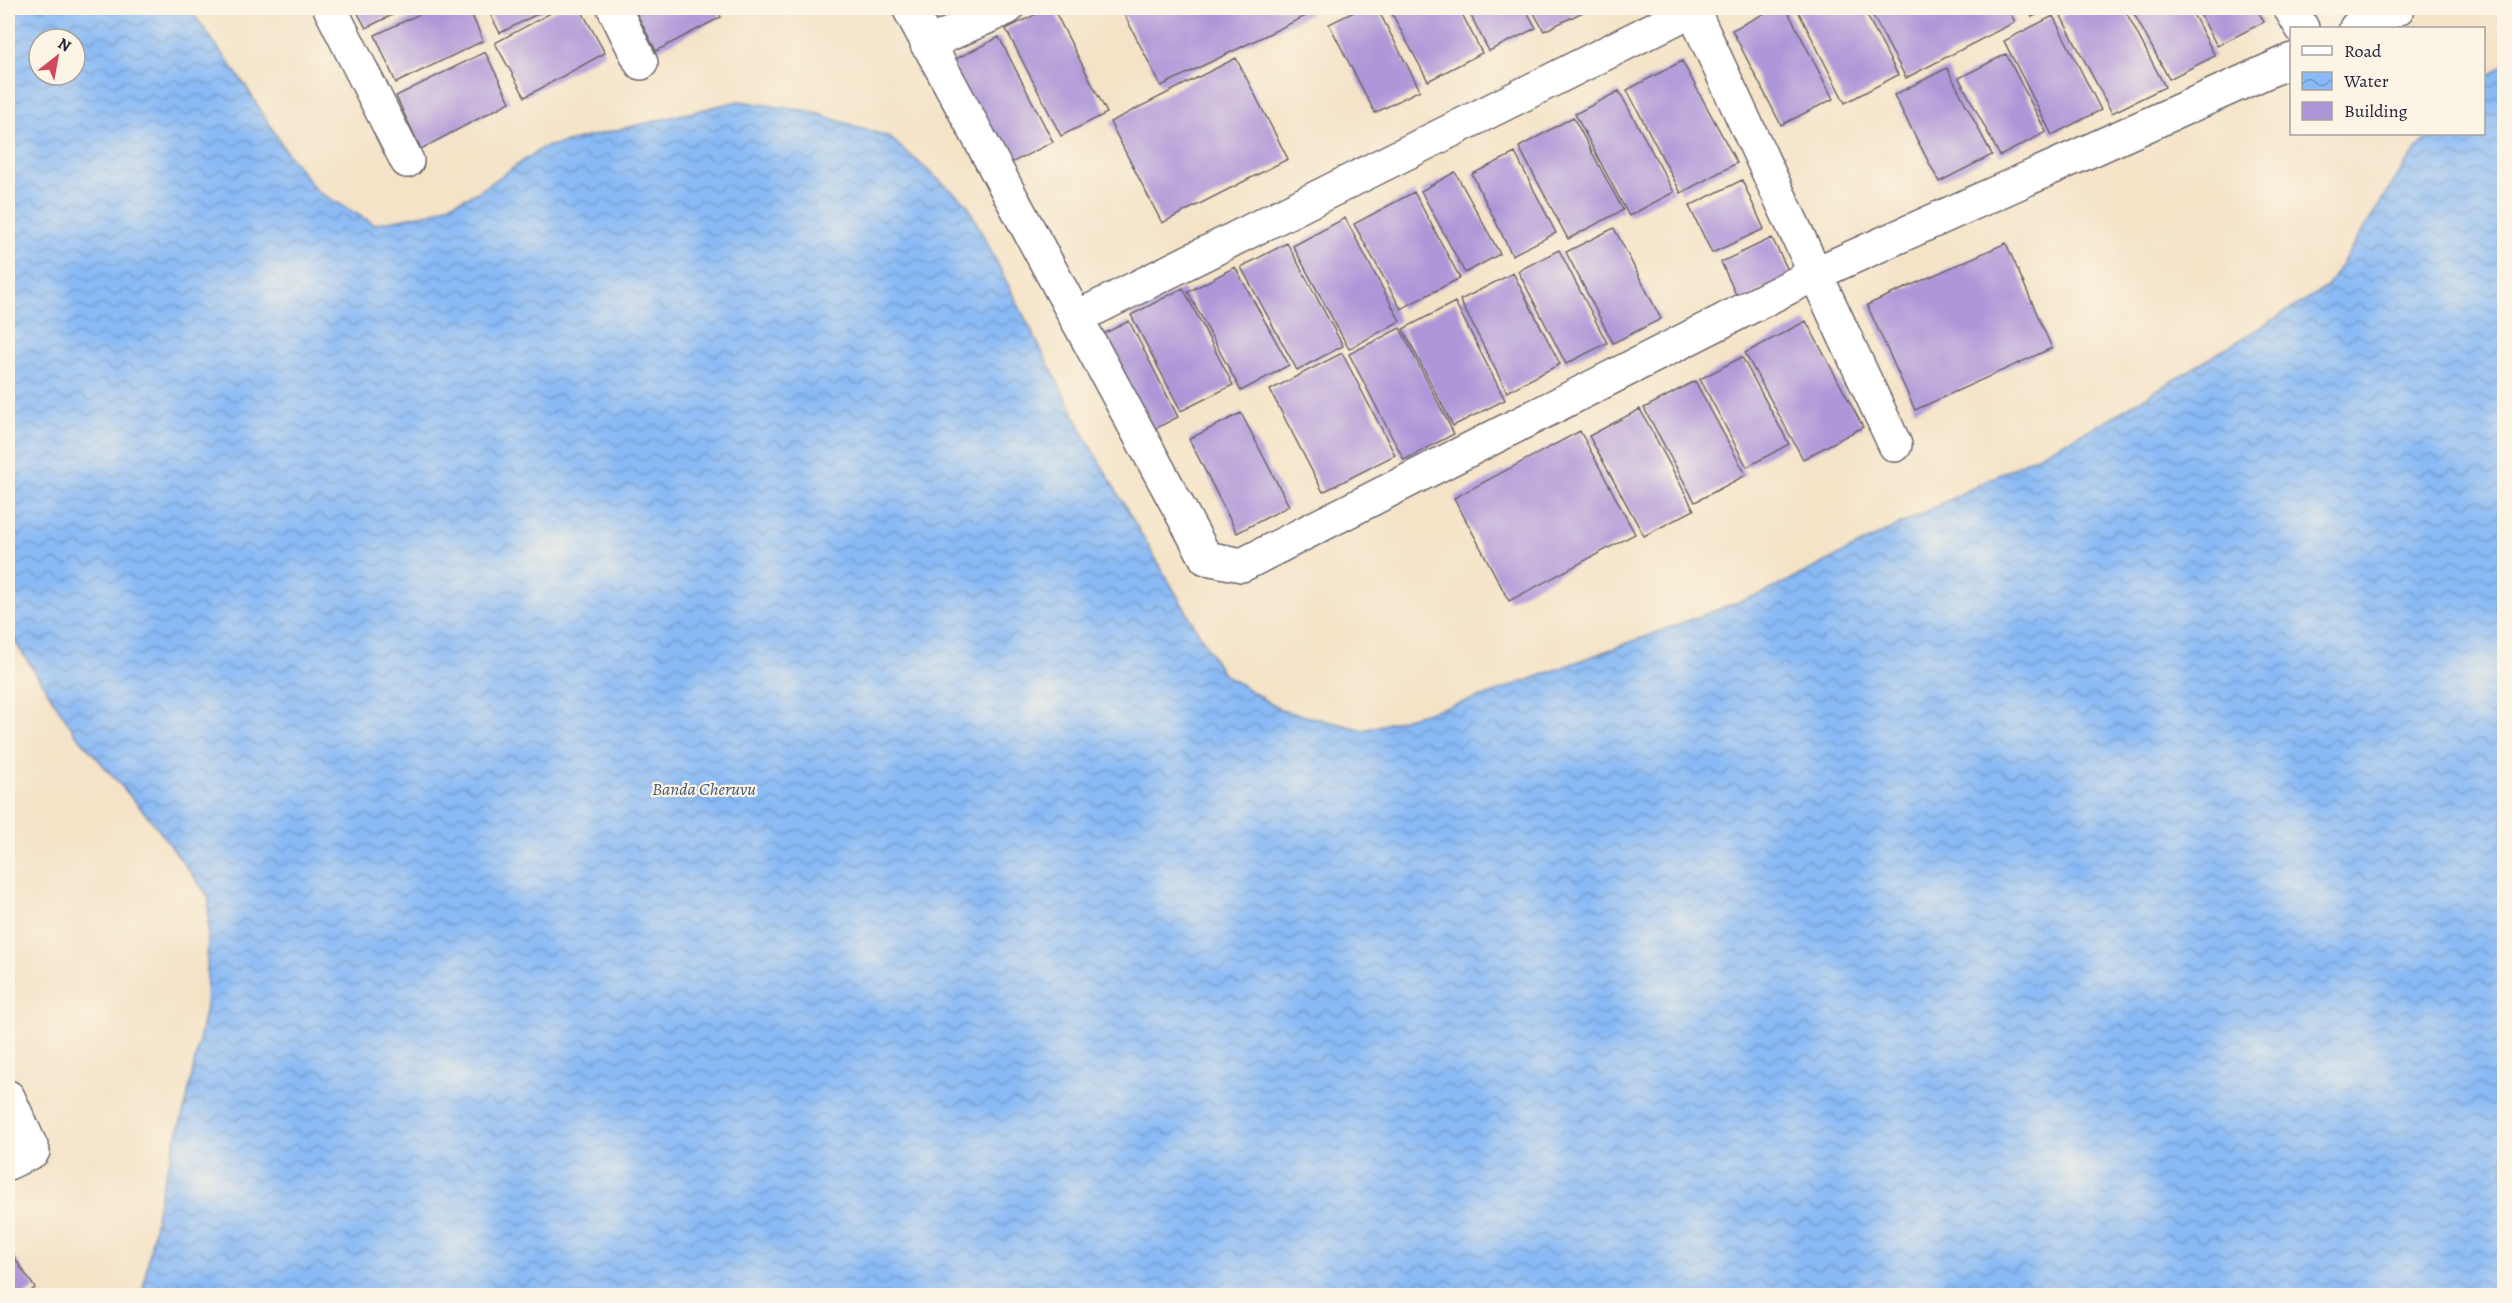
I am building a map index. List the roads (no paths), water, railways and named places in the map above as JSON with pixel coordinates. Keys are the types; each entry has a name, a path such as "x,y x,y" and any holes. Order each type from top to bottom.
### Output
{"street":[{"path":"330,8 407,161"},
{"path":"614,8 641,63"},
{"path":"909,8 1206,558 1242,565 1815,274 2290,61"},
{"path":"927,44 1007,8"},
{"path":"1076,318 1693,8 1895,445"},
{"path":"2290,8 2301,27"},
{"path":"2358,27 2397,8"},
{"path":"8,1097 33,1151 8,1163"}],"water":[{"name":"Banda Cheruvu","path":"8,8 180,8 193,13 247,88 287,153 317,191 374,224 431,213 478,192 542,148 738,101 809,111 889,137 967,204 1089,444 1222,673 1281,710 1364,730 1485,696 1768,591 2106,421 2327,287 2404,166 2429,135 2485,135 2485,78 2504,65 2504,1295 142,1295 161,1190 187,1100 206,1007 209,897 152,821 75,733 8,631"}]}
